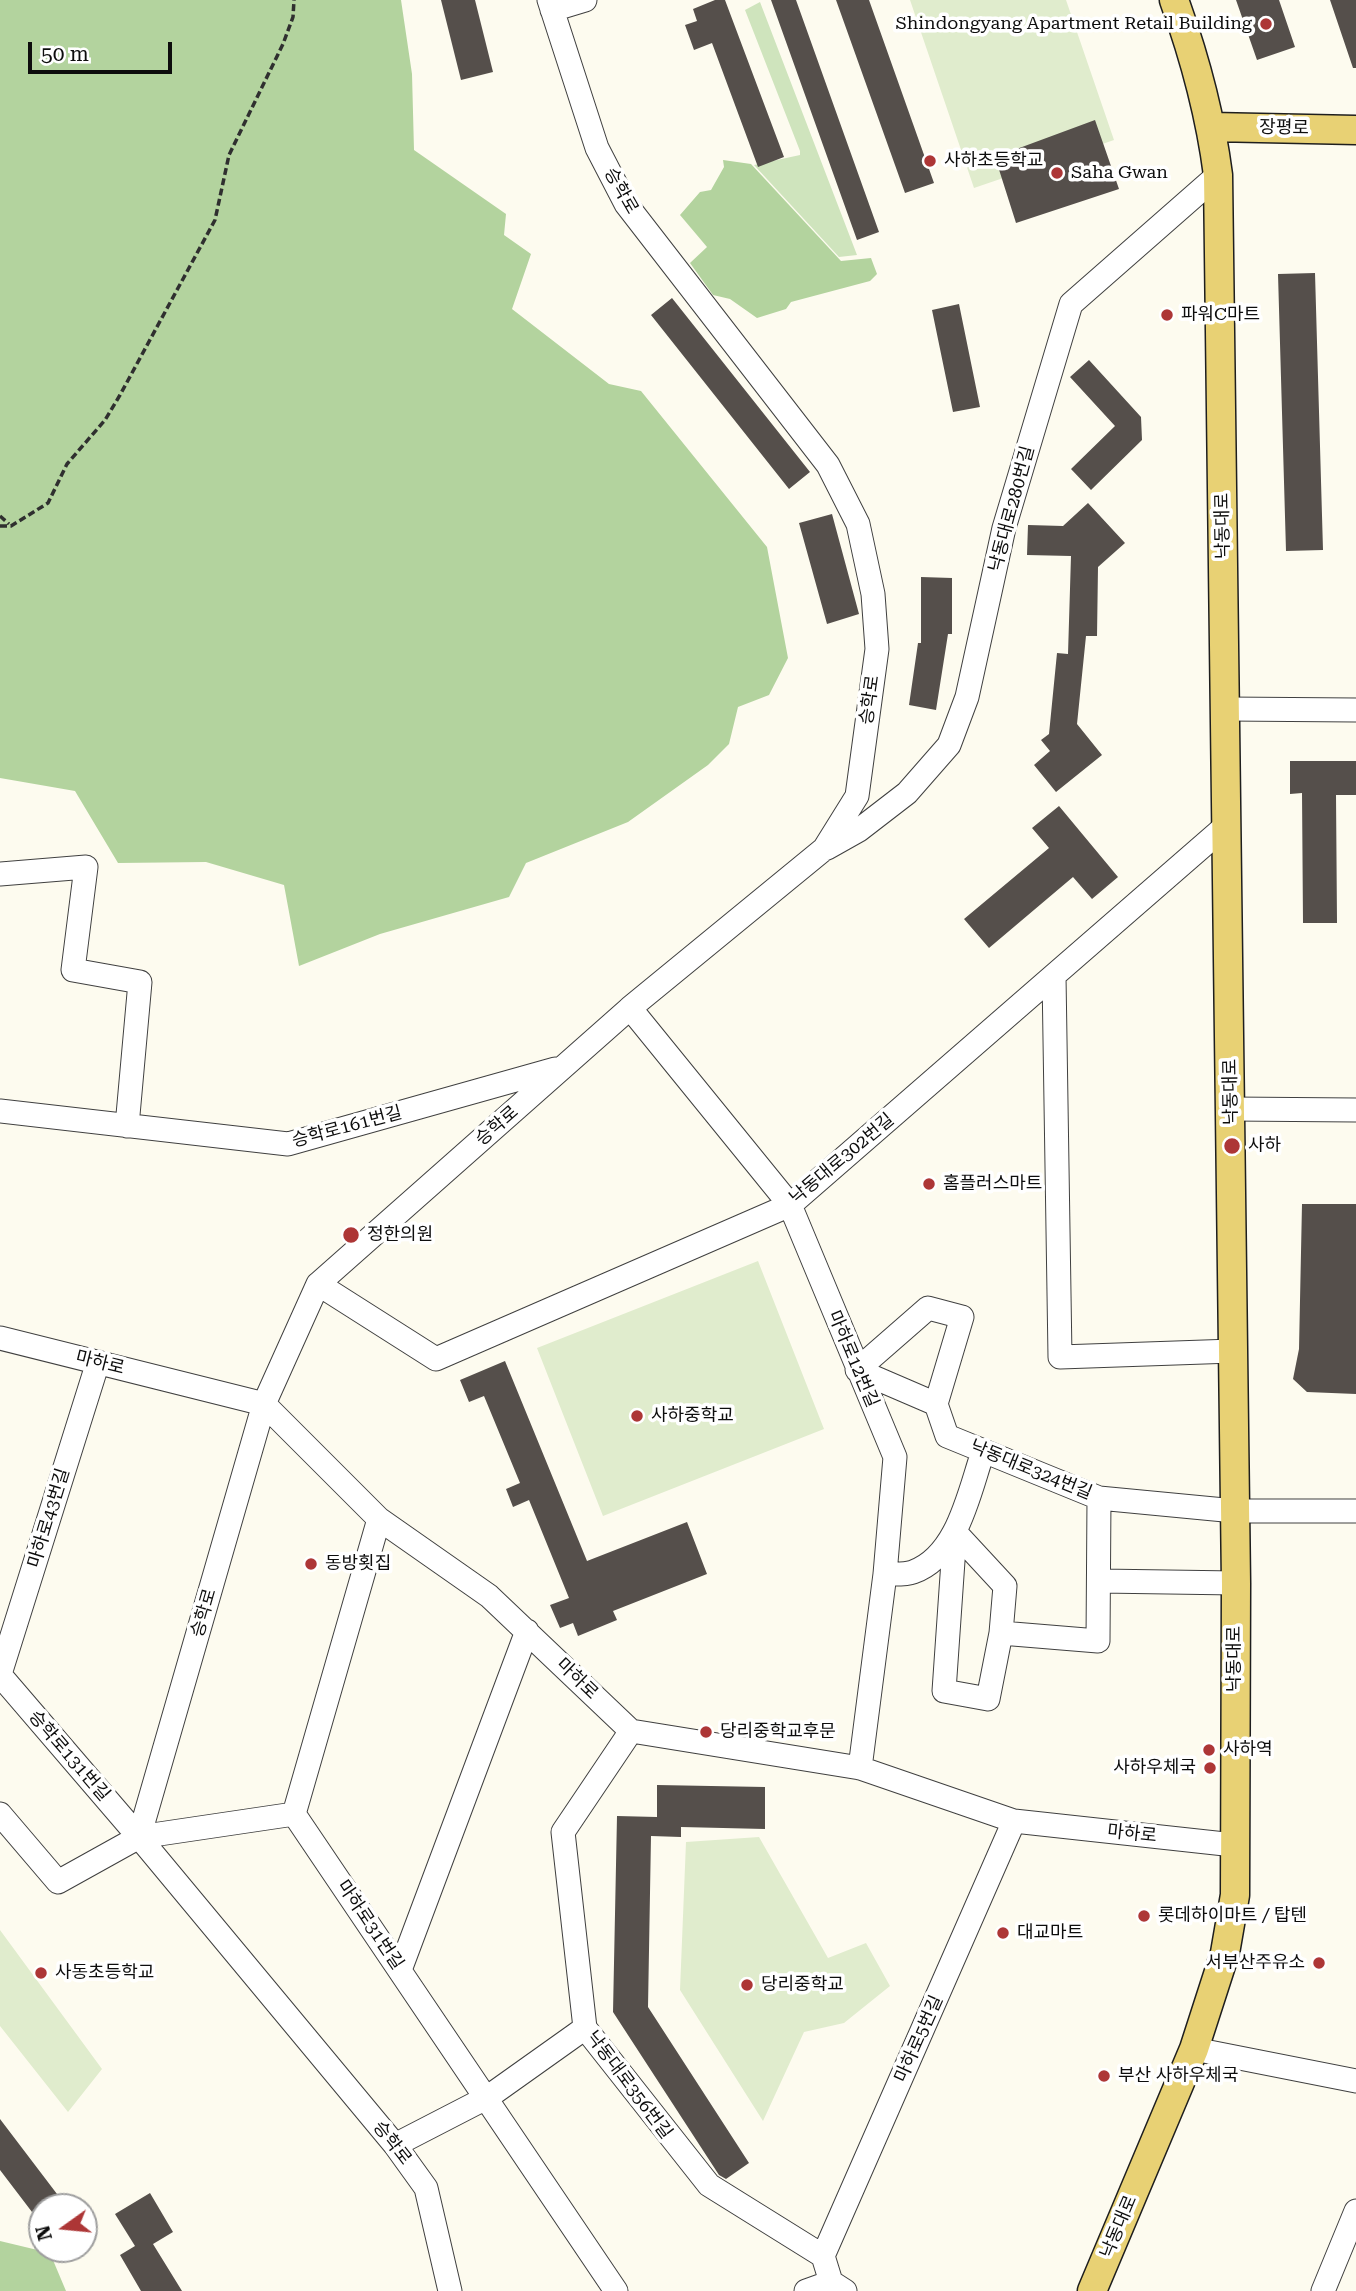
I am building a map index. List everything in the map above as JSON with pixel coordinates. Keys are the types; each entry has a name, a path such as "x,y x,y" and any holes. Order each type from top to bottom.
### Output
{"main road":[{"name":"낙동대로","path":"1092,2291 1194,2049 1225,1953 1235,1895 1236,1583 1218,175 1212,127 1198,64 1174,0"},
{"name":"장평로","path":"1212,127 1356,130"}],"street":[{"path":"551,5 585,0"},
{"name":"승학로","path":"450,2291 426,2188 395,2145 139,1837 264,1404 318,1284 630,1008 824,849 857,796 877,649 873,594 858,524 828,465 626,204 597,148 551,5"},
{"name":"낙동대로280번길","path":"824,849 859,830 907,793 949,746 967,697 1004,528 1071,304 1218,175"},
{"path":"1226,709 1356,710"},
{"name":"낙동대로302번길","path":"318,1284 436,1359 790,1205 1228,824"},
{"path":"0,874 86,867 73,970 140,982 127,1126"},
{"path":"1054,976 1060,1357 1233,1351"},
{"name":"마하로12번길","path":"630,1008 790,1205 895,1457 885,1574 860,1768"},
{"name":"승학로161번길","path":"0,1111 288,1144 563,1067"},
{"path":"1231,1110 1356,1110"},
{"path":"928,1308 962,1317 936,1404 857,1370 928,1308"},
{"name":"마하로","path":"0,1338 264,1404 379,1519 489,1595 631,1731 860,1768 1014,1821 1234,1846"},
{"name":"마하로43번길","path":"0,1674 98,1362"},
{"name":"낙동대로324번길","path":"936,1404 947,1436 1099,1498 1235,1511 1356,1511"},
{"path":"955,1532 1005,1586 1001,1633 988,1699 944,1691 955,1532 983,1452"},
{"path":"1001,1633 1098,1641 1099,1498"},
{"path":"0,1814 58,1882 139,1837 294,1814 379,1519"},
{"path":"885,1574 912,1573 932,1560 955,1532"},
{"path":"1100,1581 1236,1583"},
{"path":"400,1970 527,1631"},
{"name":"승학로131번길","path":"0,1674 139,1837"},
{"name":"낙동대로356번길","path":"631,1731 563,1832 585,2028 709,2185 823,2256"},
{"name":"마하로31번길","path":"294,1814 488,2097 615,2291"},
{"name":"마하로5번길","path":"823,2256 1014,1821"},
{"path":"395,2145 488,2097 585,2028"},
{"path":"1194,2049 1356,2081"},
{"path":"1323,2291 1356,2211"},
{"path":"806,2291 835,2288 823,2256"}],"path":[{"path":"0,526 11,526 48,503 67,464 105,420 209,232 221,204 229,155 283,44 293,17 294,0"},
{"path":"0,516 11,526"}],"green space":[{"path":"0,0 401,0 412,74 414,150 506,214 504,235 531,254 512,309 609,384 641,391 767,547 788,658 769,695 738,707 729,744 708,765 628,822 526,863 509,897 380,934 299,966 284,885 206,862 118,863 75,791 0,778"},
{"path":"910,0 1066,0 1114,140 974,188"},
{"path":"760,2 857,255 839,257 754,165 800,155 745,10"},
{"path":"723,160 751,164 841,261 871,258 877,274 870,281 791,302 786,309 757,318 730,299 713,295 690,263 707,247 680,215 700,192 711,190 724,167"},
{"path":"758,1261 824,1429 603,1516 537,1348"},
{"path":"759,1837 828,1958 866,1943 890,1986 844,2023 804,2032 763,2121 680,1990 686,1842"},
{"path":"0,1930 102,2069 68,2112 0,2026"},
{"path":"0,2241 28,2248 28,2263 54,2263 66,2291 0,2291"}],"building":[{"path":"441,0 475,0 493,72 461,80"},
{"path":"715,0 725,0 784,157 758,167 712,43 694,50 685,25 697,21 693,9"},
{"path":"771,0 796,0 879,232 857,240"},
{"path":"836,0 869,0 934,183 905,193"},
{"name":"Shindongyang Apartment Retail Building","path":"1236,0 1279,0 1295,47 1257,60"},
{"path":"1330,0 1356,0 1356,68 1353,68"},
{"name":"Saha Gwan","path":"1095,120 1119,189 1016,223 995,157"},
{"path":"1315,273 1323,550 1286,551 1278,274"},
{"path":"672,298 810,472 789,489 651,315"},
{"path":"959,304 980,407 953,412 932,310"},
{"path":"1089,360 1141,417 1142,440 1091,490 1071,469 1115,426 1070,377"},
{"path":"1088,503 1125,543 1098,567 1097,636 1086,636 1077,724 1102,755 1056,792 1034,765 1050,751 1041,740 1049,734 1057,653 1068,654 1071,556 1027,555 1028,525 1063,526"},
{"path":"832,514 859,614 827,624 799,523"},
{"path":"921,577 952,578 952,634 948,634 936,710 909,705 918,643 921,643"},
{"path":"1290,761 1356,761 1356,795 1336,795 1337,923 1303,923 1302,793 1290,794"},
{"path":"1059,806 1118,877 1092,899 1073,877 989,948 964,919 1049,848 1032,828"},
{"path":"1302,1204 1356,1204 1356,1394 1307,1392 1293,1379 1299,1349"},
{"path":"505,1361 587,1561 687,1522 707,1574 613,1611 617,1620 578,1636 573,1623 560,1628 550,1605 569,1598 529,1500 513,1507 506,1489 520,1483 484,1396 469,1402 460,1380"},
{"path":"657,1785 765,1787 765,1829 681,1827 681,1837 651,1836 648,2007 749,2163 726,2179 719,2175 613,2012 617,1816 657,1817"},
{"path":"0,2119 56,2193 28,2193 28,2207 0,2170"},
{"path":"150,2193 173,2232 153,2244 182,2291 141,2291 120,2255 135,2246 115,2214"}],"place":[{"name":"Shindongyang Apartment Retail Building","path":"1266,24"},
{"name":"사하초등학교","path":"930,161"},
{"name":"Saha Gwan","path":"1057,173"},
{"name":"파워C마트","path":"1167,315"},
{"name":"사하","path":"1232,1146"},
{"name":"홈플러스마트","path":"929,1184"},
{"name":"정한의원","path":"351,1235"},
{"name":"사하중학교","path":"637,1416"},
{"name":"동방횟집","path":"311,1564"},
{"name":"당리중학교후문","path":"706,1732"},
{"name":"사하역","path":"1209,1750"},
{"name":"사하우체국","path":"1210,1768"},
{"name":"롯데하이마트 / 탑텐","path":"1144,1916"},
{"name":"대교마트","path":"1003,1933"},
{"name":"서부산주유소","path":"1319,1963"},
{"name":"사동초등학교","path":"41,1973"},
{"name":"당리중학교","path":"747,1985"},
{"name":"부산 사하우체국","path":"1104,2076"}]}
